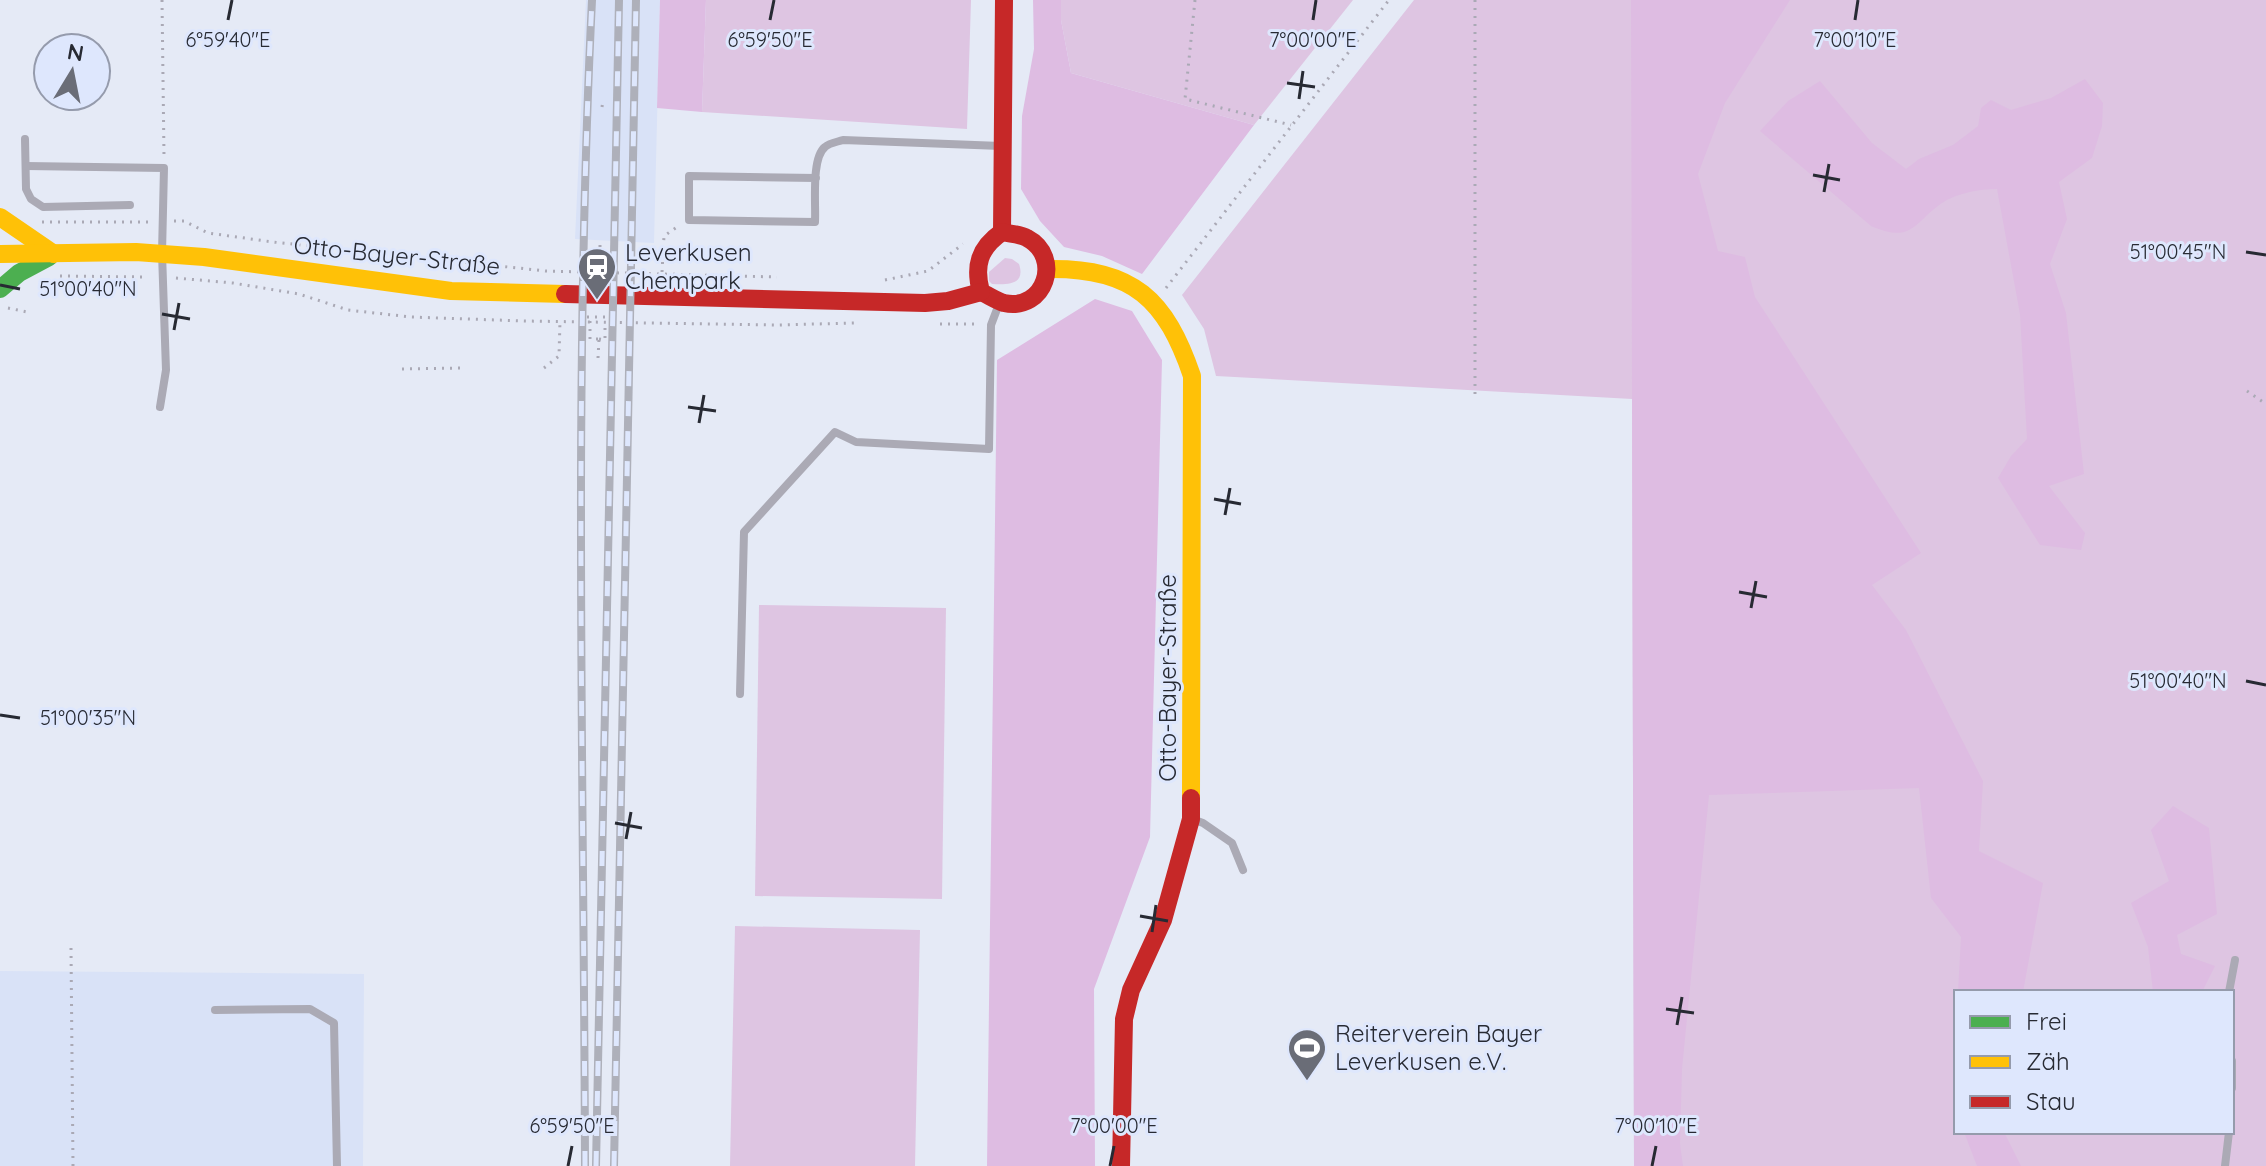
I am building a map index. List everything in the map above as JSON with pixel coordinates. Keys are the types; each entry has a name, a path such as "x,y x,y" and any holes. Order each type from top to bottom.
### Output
{"street":[{"path":"1002,232 1004,0"},
{"path":"0,217 54,254 19,273 0,289"},
{"path":"1002,232 1030,238 1043,250 1049,269 1047,281 1036,297 1015,306 1000,303 981,292 976,264 982,248 1002,232"},
{"name":"Otto-Bayer-Straße","path":"0,254 162,253 451,291 925,303 948,301 981,292"},
{"name":"Otto-Bayer-Straße","path":"1049,269 1081,270 1122,281 1154,302 1166,315 1179,339 1192,376 1191,819 1163,920 1131,990 1124,1019 1121,1166"}],"lane":[{"path":"25,139 26,189 31,199 43,207 130,205"},
{"path":"816,178 689,176 689,220 815,222 817,158 826,146 843,140 1002,146"},
{"path":"26,166 164,168 162,253 166,370 160,407"},
{"path":"740,694 744,532 835,432 856,442 989,449 991,325 1000,303"},
{"path":"1191,819 1203,823 1232,843 1243,870"},
{"path":"2229,990 2235,960"},
{"path":"215,1010 310,1009 334,1023 337,1166"},
{"path":"2225,1166 2229,1134"}],"path":[{"path":"162,0 164,168"},
{"path":"1195,0 1185,99 1292,125"},
{"path":"1160,296 1389,0"},
{"path":"1475,0 1475,394"},
{"path":"602,107 603,101"},
{"path":"662,272 664,236 689,220"},
{"path":"164,222 184,221 208,233 546,271 778,277"},
{"path":"878,280 892,280 928,271 965,242"},
{"path":"600,244 600,271"},
{"path":"337,254 338,248"},
{"path":"412,264 413,256"},
{"path":"49,275 163,277 233,283 299,294 348,310 442,318 652,322"},
{"path":"347,301 348,310"},
{"path":"0,306 27,312"},
{"path":"442,312 442,318"},
{"path":"589,319 590,339 605,340 607,319"},
{"path":"544,368 559,356 560,321"},
{"path":"598,358 599,339"},
{"path":"402,369 460,368"},
{"path":"2247,391 2266,404"},
{"path":"71,948 73,1166"}],"shaded area":[{"path":"586,0 660,0 654,243 575,239"},
{"path":"660,0 706,0 702,112 657,108"},
{"path":"706,0 971,0 967,129 702,112"},
{"path":"1033,0 1061,0 1061,20 1071,73 1254,125 1142,274 1102,256 1064,247 1040,221 1021,189 1022,116 1034,49"},
{"path":"1061,0 1353,0 1254,125 1071,73 1061,20"},
{"path":"1414,0 2266,0 2266,1166 1634,1166 1632,399 1216,376 1204,329 1182,295"},
{"path":"1631,0 1790,0 1725,103 1698,174 1718,251 1745,257 1755,297 1921,553 1872,585 1906,630 1983,781 1979,851 2043,883 2023,990 1958,990 1961,937 1931,898 1919,788 1709,795 1682,1069 1680,1144 1683,1166 1634,1166"},
{"path":"2085,79 2103,103 2102,126 2092,158 2059,182 2067,219 2050,264 2066,313 2084,474 2049,486 2085,533 2081,550 2040,545 1998,478 2011,456 2027,439 2020,314 1997,189 1976,191 1942,203 1904,232 1885,231 1871,226 1760,131 1788,101 1820,81 1872,143 1906,169 1919,159 1953,145 1978,126 1981,108 1991,100 2011,110 2051,98"},
{"path":"1005,258 1019,264 1020,276 1009,284 992,284 989,272"},
{"path":"1095,299 1132,311 1162,360 1150,837 1094,989 1095,1166 987,1166 997,360"},
{"path":"759,605 946,608 942,899 755,896"},
{"path":"2173,806 2209,828 2217,914 2177,935 2181,954 2215,966 2203,990 2153,990 2148,947 2131,903 2169,881 2151,830"},
{"path":"735,926 920,930 915,1166 730,1166"},
{"path":"0,971 364,974 363,1166 0,1166"},
{"path":"1965,1134 2005,1134 2021,1166 1977,1166"}],"railway":[{"path":"585,1166 581,437 592,0"},
{"path":"596,1166 619,0"},
{"path":"614,1166 636,0"}],"traffic: fast":[{"path":"0,289 19,273 49,257"}],"traffic: slow":[{"path":"0,217 54,254"},
{"path":"0,254 136,252 204,257 451,291 565,294"},
{"path":"1049,269 1104,275 1125,282 1143,294 1171,327 1192,376 1191,798"}],"traffic: jam":[{"path":"1002,232 1004,0"},
{"path":"1002,232 1027,238 1044,257 1046,269 1039,291 1018,304 1004,303 981,292 978,274 980,258 988,244 1002,232"},
{"path":"565,294 925,303 948,301 981,292"},
{"path":"1121,1166 1124,1019 1131,990 1163,920 1191,819 1191,798"}],"place":[{"name":"Leverkusen Chempark","path":"597,301"},
{"name":"Reiterverein Bayer Leverkusen e.V.","path":"1307,1082"}]}
